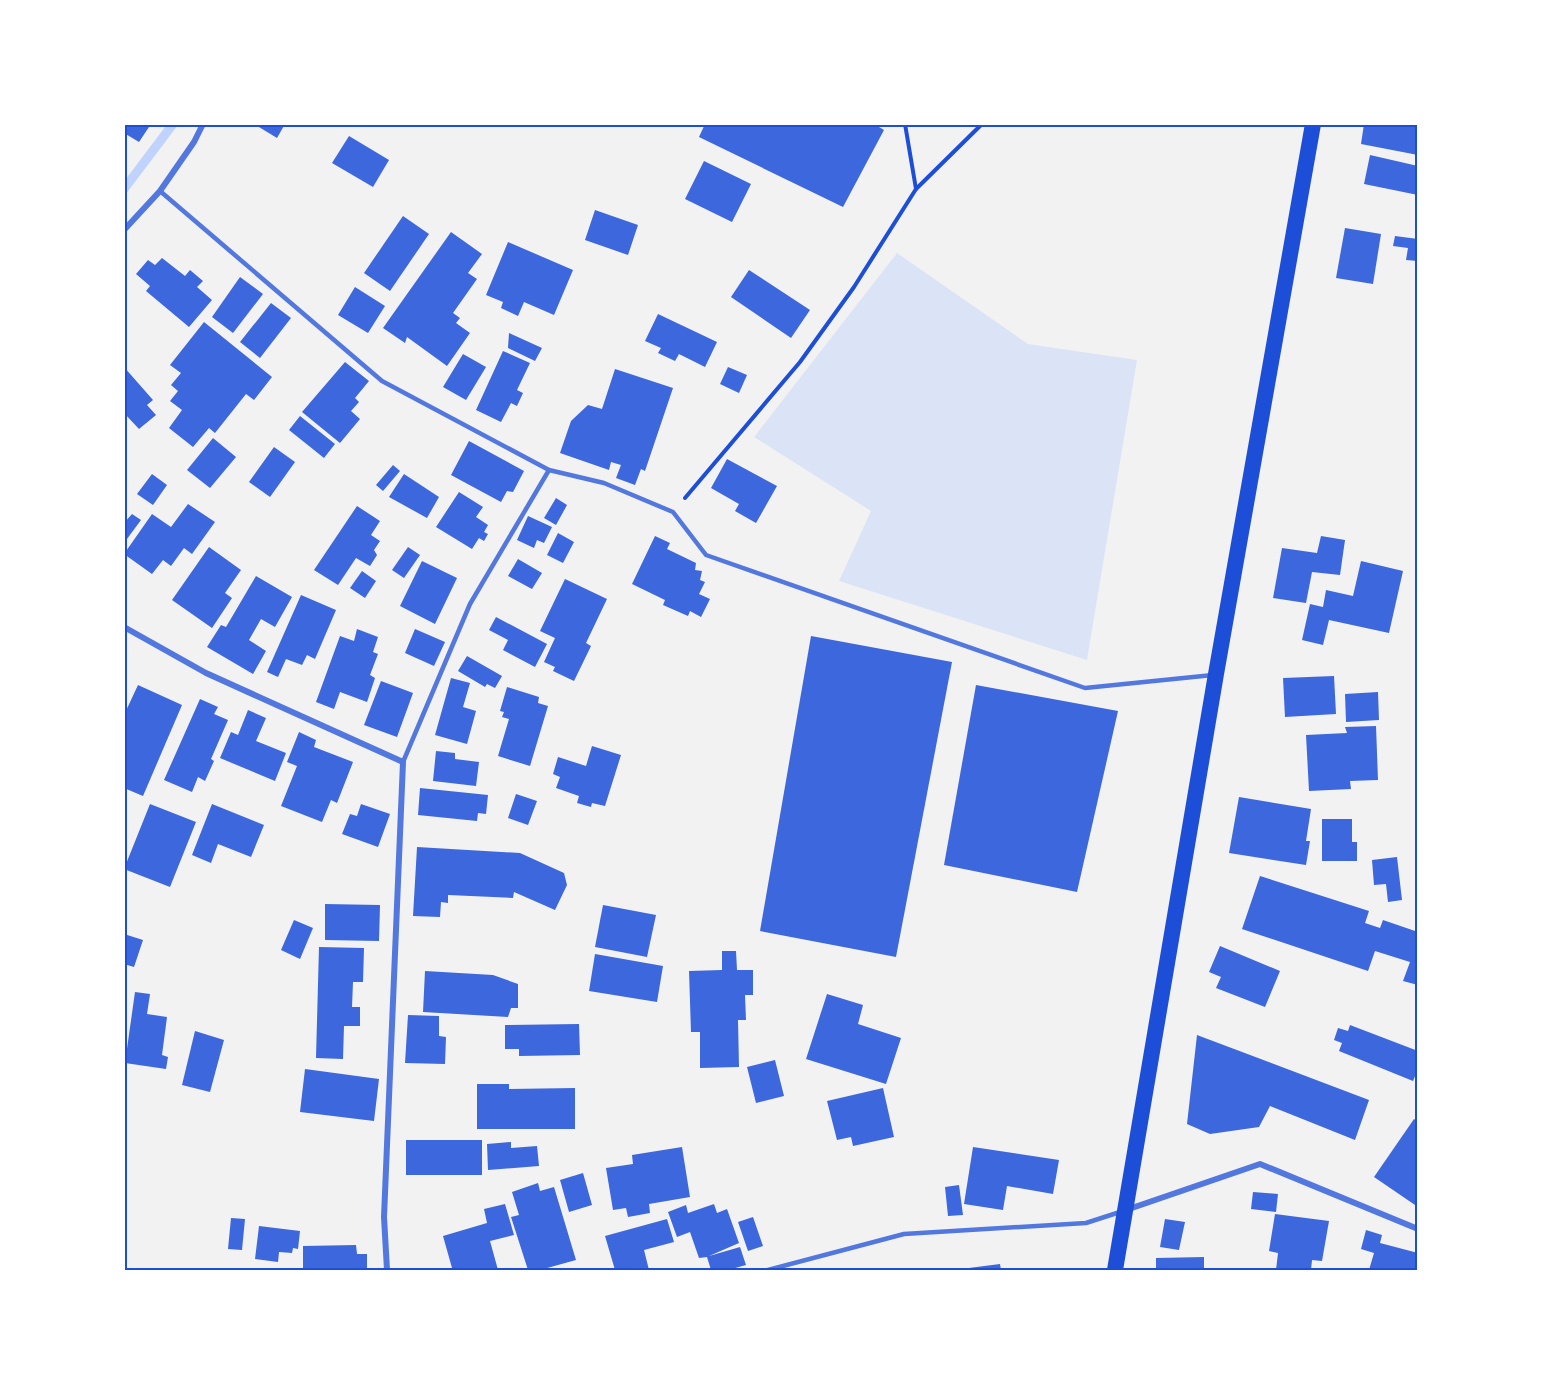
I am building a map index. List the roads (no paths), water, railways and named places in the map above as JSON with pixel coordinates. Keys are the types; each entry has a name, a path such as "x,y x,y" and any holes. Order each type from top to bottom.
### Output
{"highway":[{"path":"1115,1270 1216,674 1313,124"}],"street":[{"path":"124,230 160,191 194,142 203,124"},
{"path":"124,627 206,673 403,762 384,1217 387,1270"},
{"path":"1125,1210 1260,1164 1418,1229"}],"lane":[{"path":"160,191 382,381 549,470 604,483 673,513 706,555 1085,688 1216,674"},
{"path":"403,762 470,604 549,470"},
{"path":"768,1270 904,1234 1086,1223 1125,1210"}],"waterway":[{"path":"124,189 173,124"}]}
